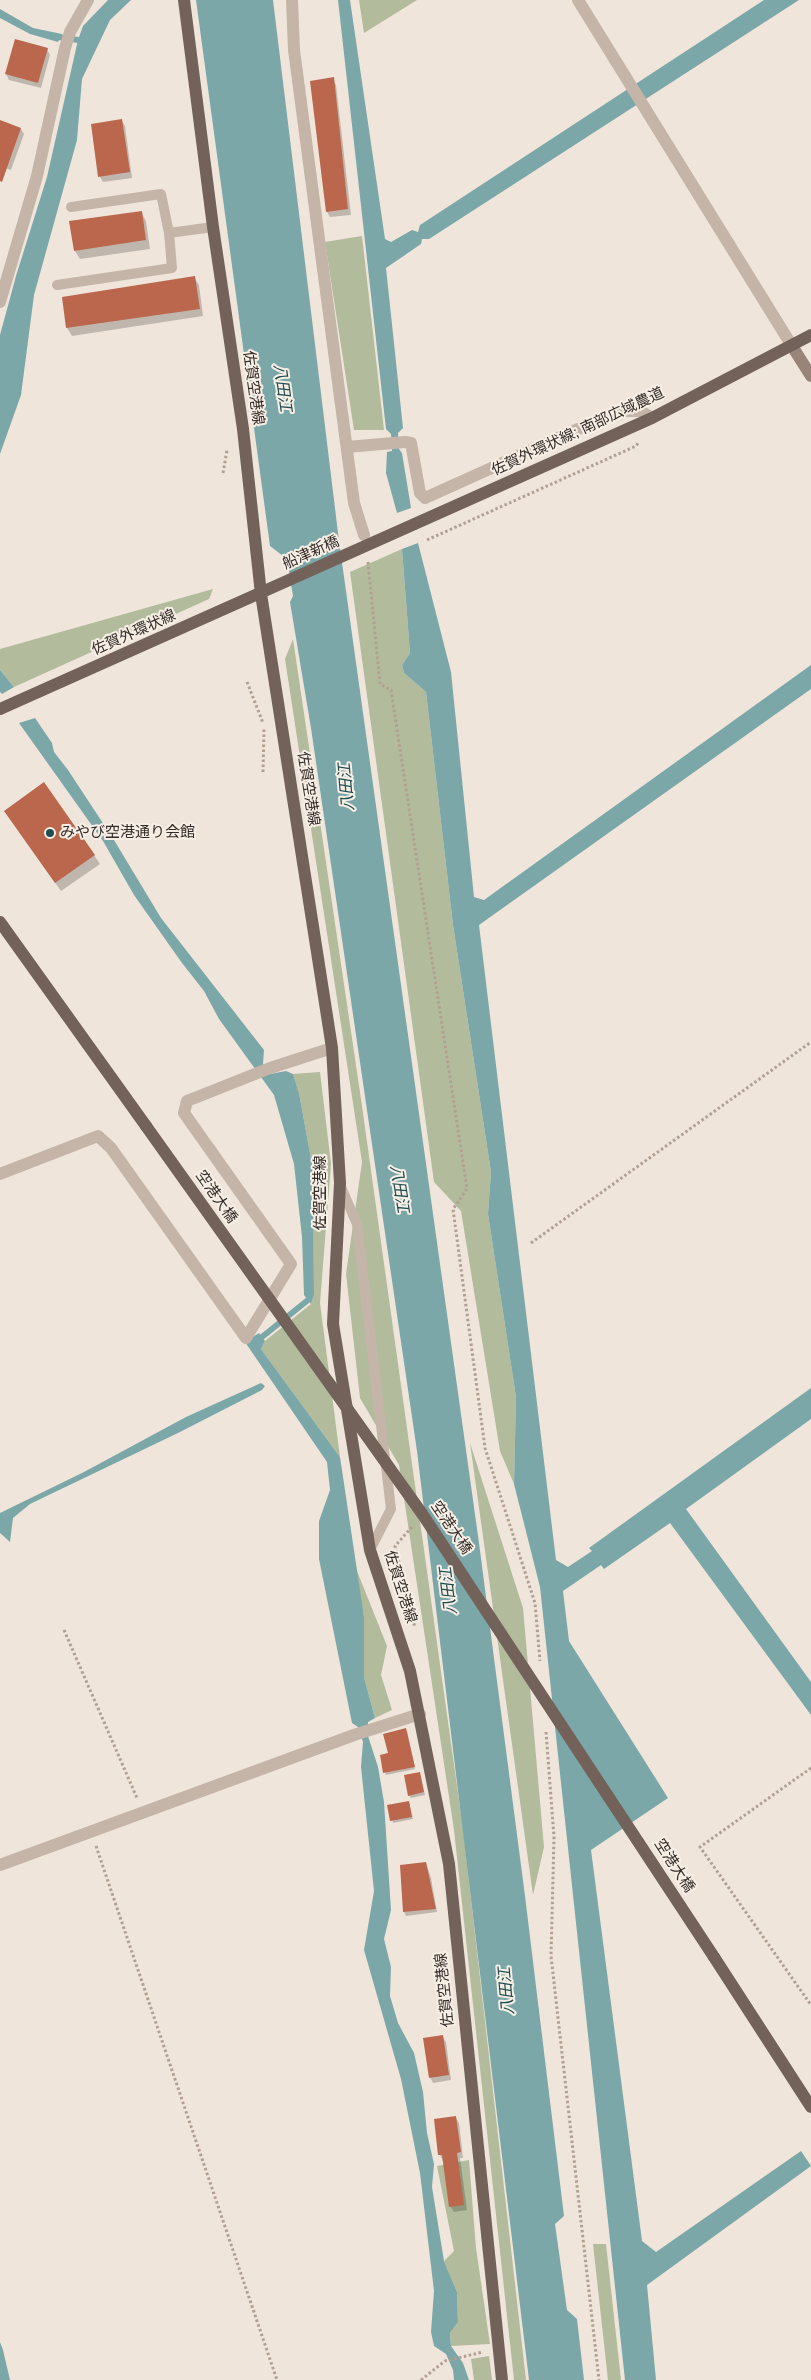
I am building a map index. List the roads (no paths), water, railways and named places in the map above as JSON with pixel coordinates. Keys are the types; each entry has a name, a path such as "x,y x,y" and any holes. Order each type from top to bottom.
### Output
{"main road":[{"name":"佐賀空港線","path":"184,0 213,227 243,430 261,594 332,1048 340,1183 333,1324 370,1550 410,1671 420,1714 448,1864 502,2380"},
{"name":"佐賀外環状線; 南部広域農道","path":"355,551 652,418 811,336"},
{"name":"船津新橋","path":"279,584 355,551"},
{"name":"佐賀外環状線","path":"0,709 261,594 279,584"},
{"name":"空港大橋","path":"0,922 423,1515 811,2107"}],"street":[{"path":"0,302 37,176 65,48 70,32 88,0"},
{"path":"292,0 294,50 354,503 364,535"},
{"path":"578,0 811,376"},
{"path":"347,447 386,443 411,443 420,493 425,498 618,411 641,411 652,418"},
{"path":"0,1174 98,1136 111,1148 246,1338 291,1264 184,1113 187,1101 270,1068 332,1048"},
{"path":"0,1865 354,1735 420,1714"}],"lane":[{"path":"57,286 172,268 169,233 161,194 71,207"},
{"path":"169,233 213,227"},
{"path":"340,1183 357,1224 392,1509 370,1550"}],"water":[{"path":"108,0 131,0 110,20 82,79 77,140 34,295 21,395 0,454 0,335 47,177 78,40 83,26"},
{"name":"八田江","path":"196,0 273,0 339,541 479,1543 525,1896 564,2216 555,2224 567,2310 577,2319 584,2380 529,2380 417,1451 311,728 290,602 293,596 287,559 270,546"},
{"path":"338,0 350,0 385,239 391,242 412,230 418,232 420,225 764,0 799,0 429,239 422,239 421,244 386,268 403,428 398,433 399,449 402,453 411,508 397,513 386,473 387,452 392,451 391,434 386,429"},
{"path":"0,9 33,28 62,34 58,42 30,34 0,18"},
{"path":"418,543 451,672 474,897 484,900 811,665 811,689 479,925 556,1560 568,1567 592,1551 589,1548 811,1388 811,1419 686,1509 811,1682 811,1715 670,1523 604,1569 601,1565 563,1591 569,1641 668,1798 591,1850 642,2241 656,2252 801,2151 811,2166 647,2285 656,2380 625,2380 540,1587 514,1484 516,1397 488,1214 491,1172 453,925 426,692 404,673 402,665 410,653 402,549"},
{"path":"0,670 14,687 2,694 0,692"},
{"path":"35,718 52,743 54,752 114,840 161,918 264,1050 263,1064 270,1074 286,1071 293,1074 299,1093 313,1170 314,1295 311,1304 304,1295 302,1237 294,1164 274,1095 219,1019 204,991 134,895 103,841 19,723"},
{"path":"259,1333 265,1341 261,1349 340,1457 364,1617 364,1677 375,1718 368,1722 368,1736 378,1767 384,1802 391,1910 384,1939 391,1967 390,1996 398,2023 414,2053 423,2092 427,2133 434,2164 432,2187 444,2261 457,2292 458,2322 450,2333 451,2346 463,2363 469,2380 454,2380 453,2370 446,2354 434,2346 431,2332 434,2291 420,2173 401,2079 364,1950 374,1891 361,1767 363,1742 358,1727 352,1723 319,1559 319,1521 330,1490 327,1462 245,1342"},
{"path":"261,1383 265,1386 262,1390 180,1432 30,1504 13,1518 10,1542 0,1533 0,1513 84,1472 186,1417"},
{"path":"0,2342 3,2350 10,2380 0,2380"}],"waterway":[{"path":"52,36 78,40"},
{"path":"262,1337 308,1300"}],"place":[{"name":"みやび空港通り会館","path":"50,833"}]}
